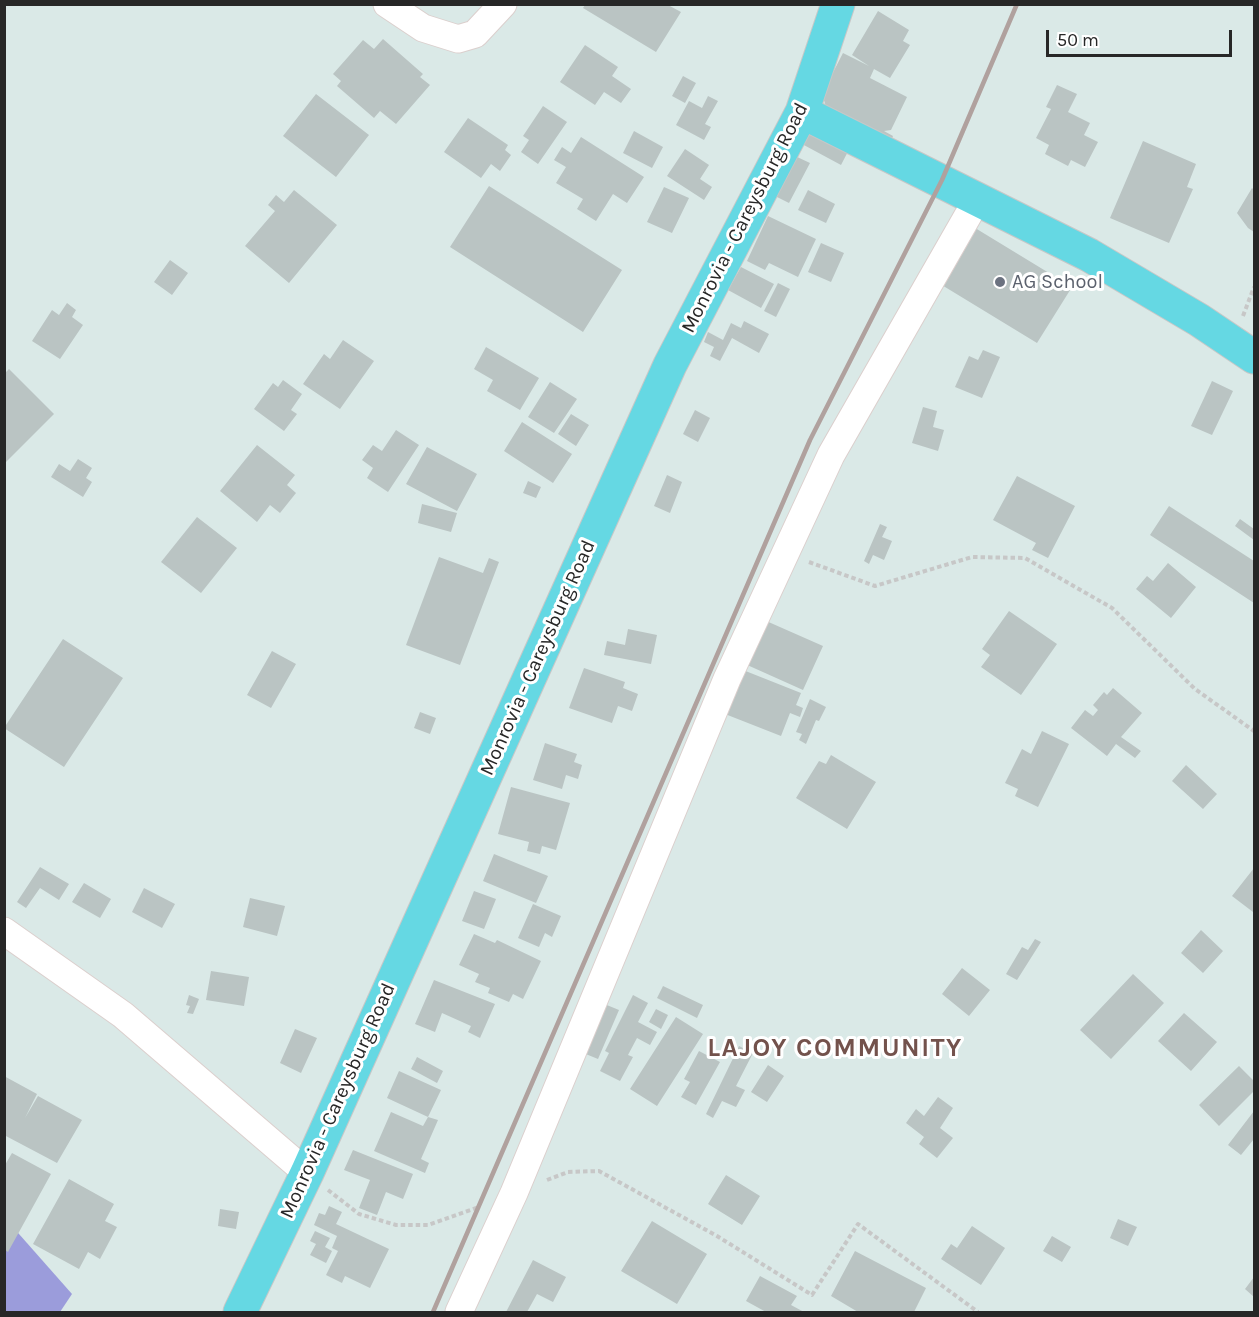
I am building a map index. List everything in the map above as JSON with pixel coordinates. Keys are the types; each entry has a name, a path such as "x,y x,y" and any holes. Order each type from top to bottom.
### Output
{"main road":[{"name":"Monrovia - Careysburg Road","path":"240,1312 307,1173 670,365 802,112 838,4"},
{"path":"802,112 1089,255 1199,320 1254,357"}],"street":[{"path":"387,4 423,27 458,39 475,34 503,4"},
{"path":"459,1312 514,1193 726,679 831,455 978,198"},
{"path":"4,931 123,1015 307,1173"}],"path":[{"path":"785,553 875,586 972,557 1025,558 1112,608 1195,689 1254,731"},
{"path":"307,1173 359,1214 396,1225 428,1225 568,1172 599,1171 717,1236 812,1295 858,1224 978,1312"}],"shaded area":[{"path":"4,1217 72,1294 60,1312 5,1312"}],"building":[{"path":"585,5 668,5 681,12 656,52 583,8"},
{"path":"878,11 909,30 903,41 910,45 890,78 874,69 870,78 907,97 891,130 884,131 893,136 888,147 872,145 879,132 856,136 841,165 802,144 813,123 831,122 822,94 843,53 869,66 852,55"},
{"path":"383,39 423,74 420,77 430,85 396,124 380,111 374,118 337,86 341,81 333,74 363,40 374,49"},
{"path":"585,45 618,67 612,76 631,89 621,103 604,92 595,105 560,82"},
{"path":"683,76 696,83 685,103 672,96"},
{"path":"1057,85 1077,94 1068,112 1090,123 1084,135 1098,142 1085,167 1071,160 1068,166 1045,154 1049,145 1036,138 1051,109 1046,107"},
{"path":"316,94 369,135 336,177 283,136"},
{"path":"708,96 718,101 705,124 711,127 704,140 676,125 689,101 702,108"},
{"path":"543,106 567,122 538,164 521,152 529,140 523,136"},
{"path":"468,118 508,145 505,150 511,155 500,171 491,164 481,178 444,152"},
{"path":"634,131 663,147 652,168 623,153"},
{"path":"581,137 644,177 627,203 613,194 596,221 577,209 583,199 556,183 566,167 554,160 562,147 571,153"},
{"path":"1143,141 1196,164 1187,187 1193,189 1169,243 1110,218"},
{"path":"685,149 709,165 700,179 712,187 704,200 667,176"},
{"path":"795,156 810,163 789,203 775,196"},
{"path":"489,186 622,270 583,332 450,247"},
{"path":"664,187 689,198 672,233 647,222"},
{"path":"1252,188 1254,190 1254,232 1248,228 1237,213"},
{"path":"294,190 337,225 289,283 245,246 275,211 268,205 276,195 284,202"},
{"path":"808,190 835,204 826,223 798,210"},
{"path":"768,216 816,239 798,277 769,263 765,270 747,261"},
{"name":"AG School","path":"962,220 1072,287 1037,343 927,276"},
{"path":"821,243 844,253 831,282 808,272"},
{"path":"170,260 188,273 172,295 154,282"},
{"path":"741,267 774,284 761,308 728,290"},
{"path":"778,283 790,289 776,317 764,311"},
{"path":"67,303 76,310 72,317 83,325 60,359 32,341 52,310 59,315"},
{"path":"744,321 769,334 759,353 732,338 720,361 710,356 714,347 704,342 708,332 723,340 731,323 741,328"},
{"path":"343,340 374,361 340,409 303,384 324,354 330,359"},
{"path":"486,347 539,378 520,410 487,391 493,380 474,369"},
{"path":"983,350 1000,357 982,398 955,387 969,356 978,360"},
{"path":"9,369 54,414 6,462 4,374"},
{"path":"283,380 302,394 291,410 297,414 284,431 254,409 273,383 278,387"},
{"path":"1212,381 1233,391 1212,435 1191,426"},
{"path":"550,382 577,399 554,433 528,417"},
{"path":"923,407 937,411 933,427 944,430 938,451 912,443"},
{"path":"695,410 710,418 698,442 683,434"},
{"path":"571,414 589,425 576,446 558,434"},
{"path":"522,422 572,454 553,483 504,451"},
{"path":"396,430 419,445 388,492 367,478 373,468 362,460 373,445 382,451"},
{"path":"257,445 295,475 287,485 296,493 280,513 270,505 257,522 220,491"},
{"path":"427,447 477,474 457,511 406,484"},
{"path":"78,459 92,468 86,478 92,482 83,497 51,477 59,464 70,471"},
{"path":"667,475 682,482 670,513 654,506"},
{"path":"1017,476 1075,506 1048,558 1032,550 1036,543 993,520"},
{"path":"528,481 541,487 536,498 523,493"},
{"path":"422,504 457,513 451,532 418,523"},
{"path":"1169,506 1254,561 1254,603 1150,535"},
{"path":"197,517 237,548 201,593 161,562"},
{"path":"1240,519 1254,529 1254,540 1235,526"},
{"path":"880,524 887,527 882,537 892,541 884,560 873,555 869,564 864,561"},
{"path":"439,557 483,573 489,558 499,562 460,665 406,645"},
{"path":"1168,563 1196,587 1171,618 1136,589 1147,576 1153,581"},
{"path":"1009,611 1057,644 1021,695 981,667 990,655 982,649"},
{"path":"764,620 823,646 803,690 745,664"},
{"path":"628,629 657,635 651,664 604,655 607,641 625,645"},
{"path":"63,639 123,678 64,767 4,728"},
{"path":"272,651 296,664 271,708 247,695"},
{"path":"584,668 625,682 623,688 638,694 632,711 618,706 612,723 569,708"},
{"path":"743,670 801,693 796,705 803,708 800,717 790,713 781,736 725,714"},
{"path":"1113,688 1142,713 1121,737 1141,751 1135,758 1116,744 1107,756 1071,728 1085,710 1093,716 1098,710 1093,705 1104,692 1107,695"},
{"path":"810,699 826,707 819,721 816,720 806,744 799,740 802,734 796,732"},
{"path":"420,712 436,718 430,734 414,728"},
{"path":"1042,731 1069,744 1038,807 1015,796 1018,789 1005,783 1022,749 1031,754"},
{"path":"545,743 577,754 574,762 582,765 578,779 566,775 562,789 533,780"},
{"path":"831,755 876,782 847,829 796,798 819,761 826,764"},
{"path":"1186,765 1217,794 1203,809 1172,781"},
{"path":"511,787 570,803 556,850 542,846 540,854 527,851 529,842 498,834"},
{"path":"494,854 548,876 536,903 483,881"},
{"path":"40,867 69,884 59,900 40,888 26,908 17,902"},
{"path":"1254,868 1254,910 1253,912 1232,896"},
{"path":"84,883 111,899 100,918 72,902"},
{"path":"144,888 175,904 162,928 132,912"},
{"path":"474,891 496,899 484,929 462,921"},
{"path":"250,898 285,906 277,936 243,927"},
{"path":"533,904 561,916 552,937 545,933 539,947 518,938"},
{"path":"1201,930 1223,951 1203,973 1181,953"},
{"path":"474,934 495,943 497,940 541,961 523,999 513,994 509,1002 488,993 490,988 475,982 479,974 459,965"},
{"path":"1035,939 1041,942 1017,980 1006,974 1022,947 1028,950"},
{"path":"962,968 990,990 969,1016 942,994"},
{"path":"211,971 249,977 244,1006 206,1000"},
{"path":"1133,974 1164,1003 1111,1059 1080,1030"},
{"path":"434,980 495,1004 480,1038 468,1032 471,1026 442,1013 435,1032 415,1024"},
{"path":"663,986 703,1005 697,1018 657,998"},
{"path":"189,995 199,999 193,1014 187,1013 190,1006 186,1005"},
{"path":"633,995 648,1003 638,1022 657,1032 650,1045 637,1038 628,1055 633,1057 620,1081 600,1071 609,1053 605,1051"},
{"path":"597,1001 619,1010 598,1059 571,1048"},
{"path":"656,1009 668,1015 661,1029 649,1022"},
{"path":"1184,1013 1217,1042 1191,1071 1158,1041"},
{"path":"676,1017 703,1034 657,1106 630,1089"},
{"path":"295,1029 317,1038 301,1073 280,1063"},
{"path":"739,1046 753,1053 736,1086 745,1090 736,1107 722,1101 713,1118 706,1114"},
{"path":"699,1051 720,1062 696,1105 681,1097 690,1082 684,1079"},
{"path":"417,1057 443,1071 437,1083 411,1069"},
{"path":"768,1065 784,1076 767,1102 751,1092"},
{"path":"1239,1066 1254,1081 1254,1091 1219,1126 1199,1105"},
{"path":"399,1071 441,1090 428,1117 387,1098"},
{"path":"4,1076 37,1094 25,1118 38,1096 82,1120 57,1163 4,1135"},
{"path":"938,1097 953,1108 940,1128 953,1138 937,1158 919,1144 924,1137 906,1123 916,1109 924,1116"},
{"path":"1254,1111 1254,1139 1241,1155 1228,1145"},
{"path":"391,1112 423,1126 428,1117 438,1120 421,1159 429,1163 425,1173 374,1151"},
{"path":"353,1150 413,1174 403,1199 386,1192 377,1215 359,1208 370,1180 344,1170"},
{"path":"12,1153 51,1174 8,1252 5,1250 5,1165"},
{"path":"726,1175 760,1196 742,1225 708,1204"},
{"path":"69,1179 114,1204 105,1221 117,1227 100,1259 88,1252 79,1269 33,1244"},
{"path":"329,1206 342,1212 336,1224 389,1249 370,1288 345,1276 342,1283 326,1275 338,1251 332,1248 337,1236 314,1225 319,1213 325,1215"},
{"path":"220,1209 239,1212 236,1229 218,1226"},
{"path":"1118,1219 1137,1227 1128,1246 1110,1238"},
{"path":"652,1221 707,1254 677,1304 621,1271"},
{"path":"972,1226 1005,1248 981,1285 941,1259 951,1244 957,1248"},
{"path":"315,1231 330,1238 325,1247 332,1251 326,1263 310,1255 316,1244 310,1241"},
{"path":"1052,1236 1071,1247 1062,1262 1043,1251"},
{"path":"855,1251 926,1288 914,1312 858,1312 831,1296"},
{"path":"533,1260 566,1277 553,1302 537,1294 527,1312 506,1312"},
{"path":"760,1276 797,1296 791,1305 804,1312 766,1312 746,1301"},
{"path":"1254,1277 1254,1297 1245,1289"}],"railway":[{"path":"433,1312 810,440 942,180 1017,4"}],"place":[{"name":"AG School","path":"1000,282"}],"district":[{"name":"LAJOY COMMUNITY","path":"835,1049"}]}
